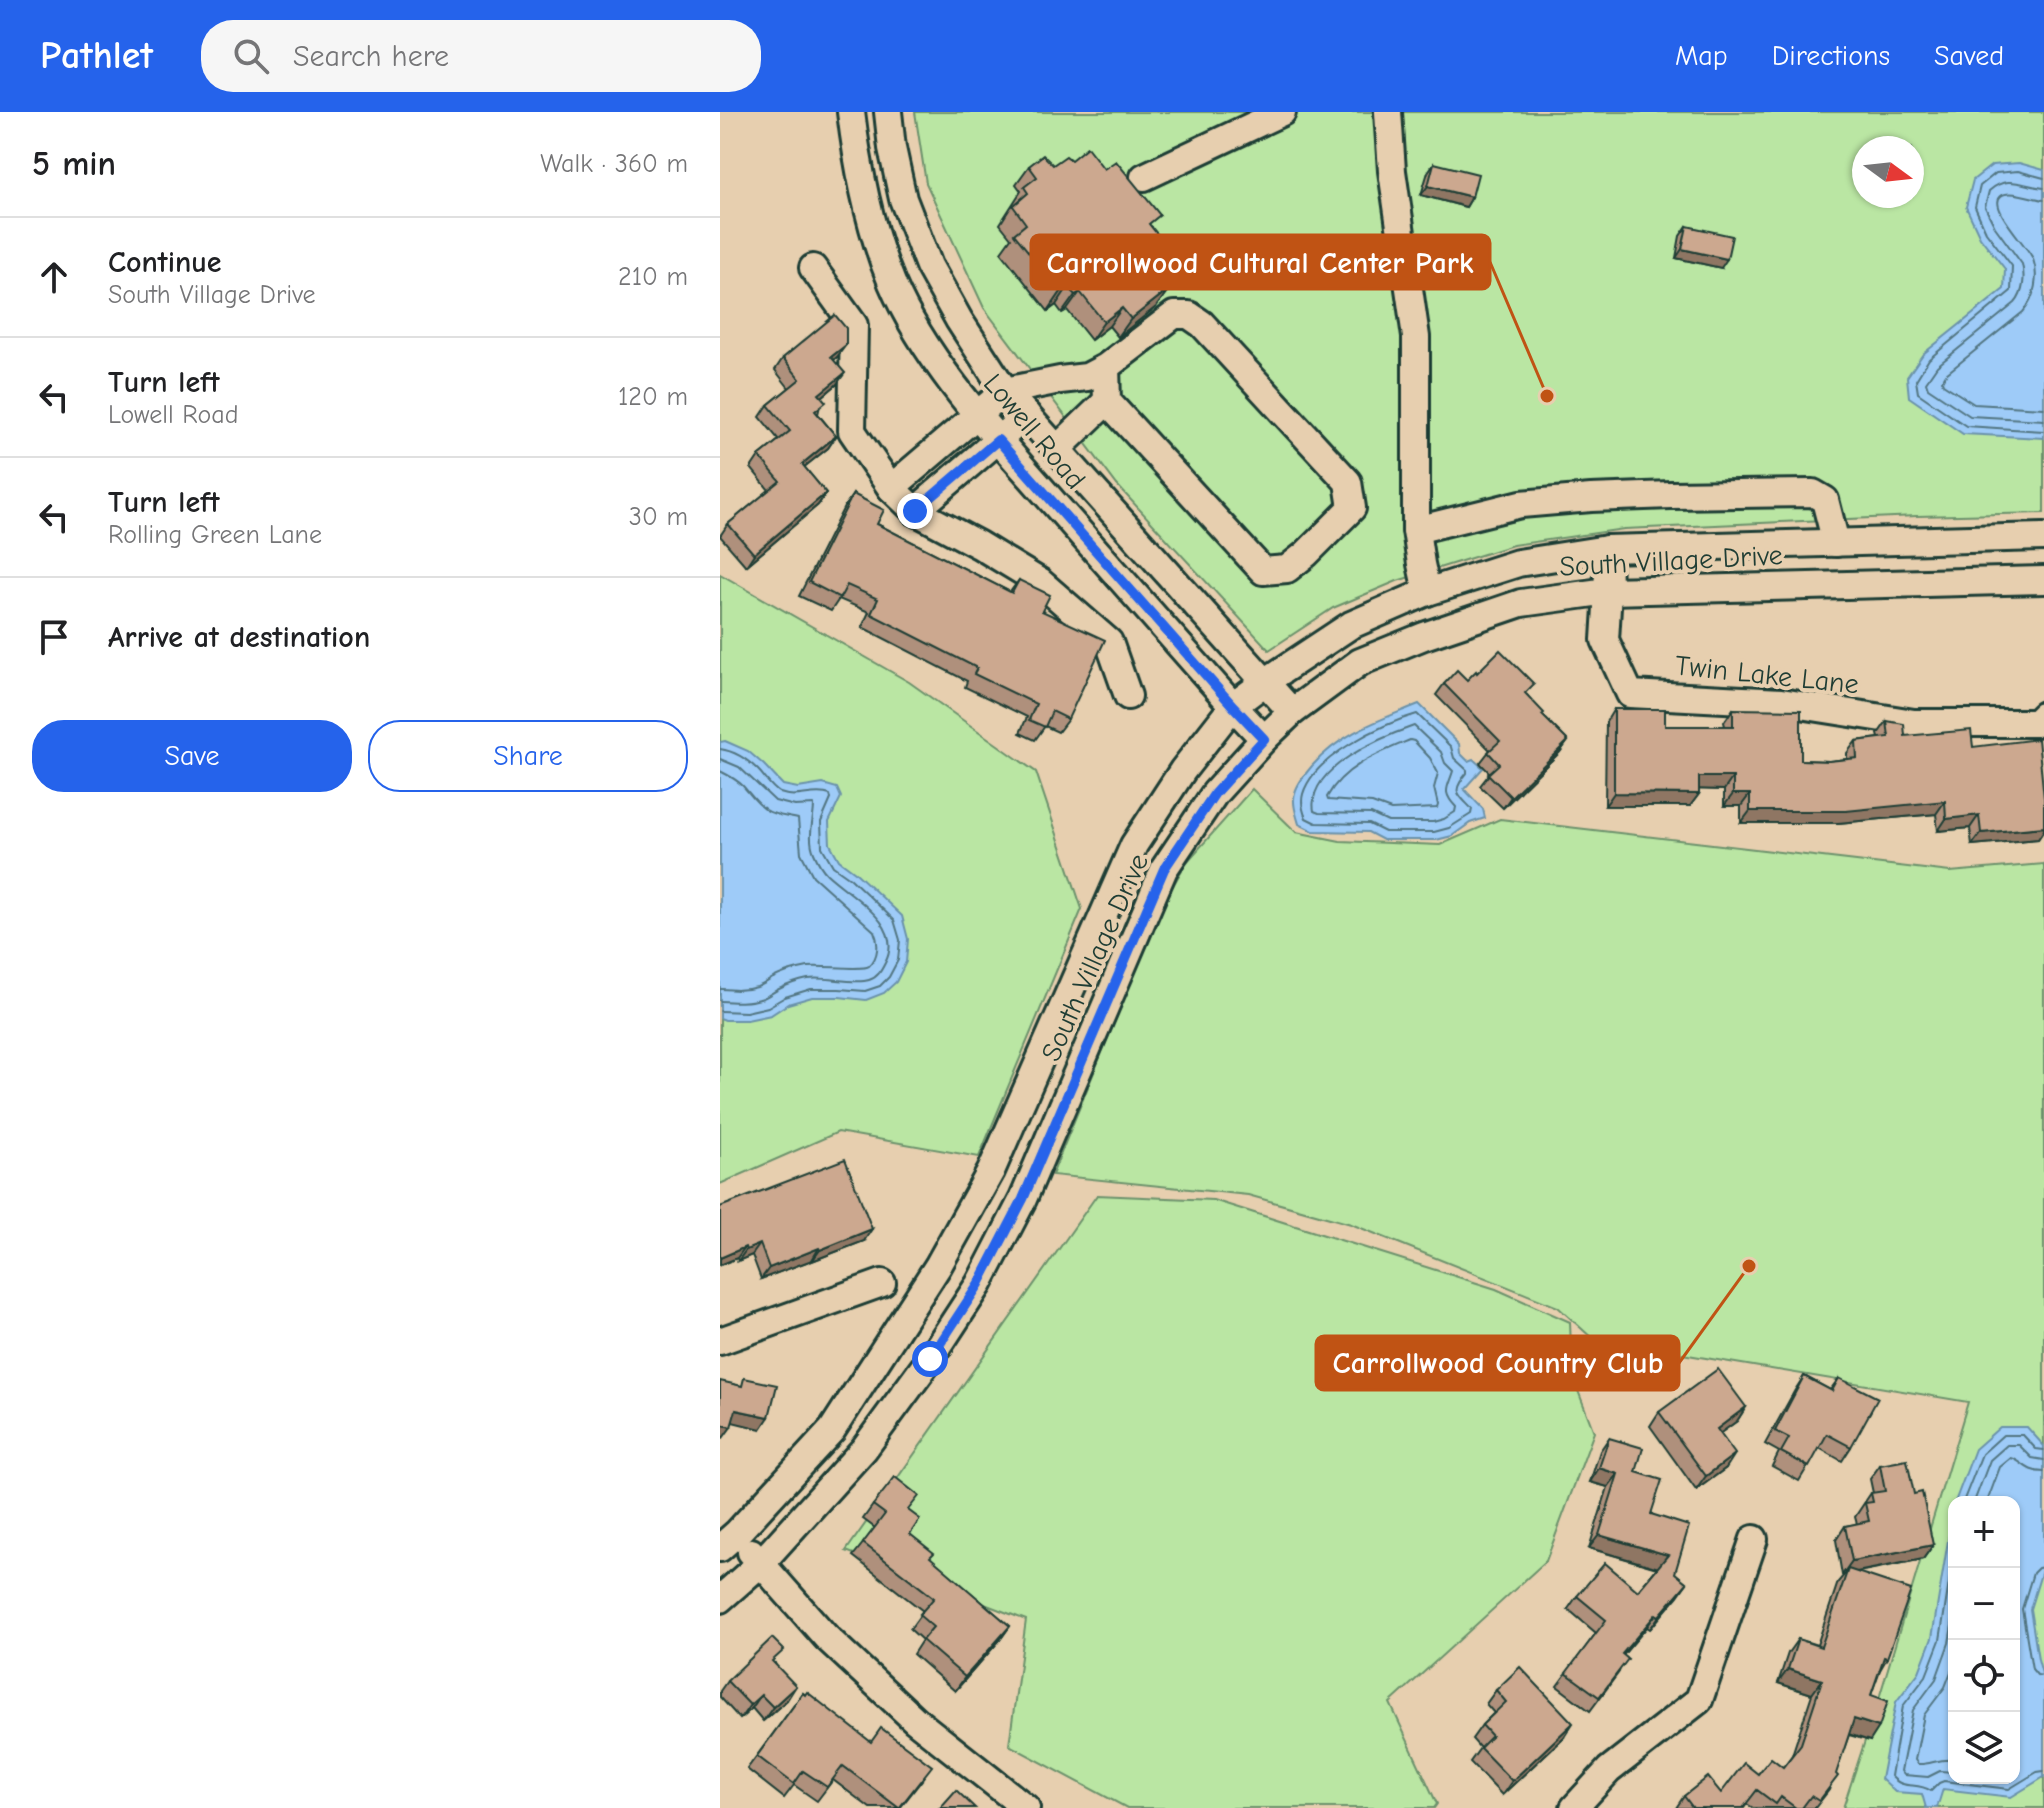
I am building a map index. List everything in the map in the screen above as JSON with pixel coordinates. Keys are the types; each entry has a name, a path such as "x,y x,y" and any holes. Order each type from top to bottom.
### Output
{"street":[{"name":"Lowell Road","path":"851,112 866,207 892,282 926,348 998,440 1264,739"},
{"path":"1144,177 1282,112"},
{"path":"1388,112 1392,171 1416,337 1416,530 1427,592"},
{"name":"Lowell Road","path":"885,116 903,199 929,266 959,320 1005,391 1292,712"},
{"path":"813,268 854,325 852,431 891,488 915,511 1040,582 1109,642 1128,696"},
{"path":"891,488 1005,391 1087,377 1106,367 1174,315 1189,315 1202,324 1348,482 1352,508 1287,569 1263,571 1107,401 1106,367"},
{"path":"1057,449 1107,401"},
{"path":"915,511 1027,415"},
{"path":"1416,530 1521,504 1591,498 1813,493 1825,500 1836,543"},
{"name":"South Village Drive","path":"728,1540 832,1430 938,1266 991,1171 1134,845 1183,770 1233,706 1351,625 1427,592 1518,563 1607,549 2044,537"},
{"name":"Twin Lake Lane","path":"1607,549 1605,640 1630,694 1781,702 1914,723 2036,723 2044,715"},
{"name":"South Village Drive","path":"720,1599 761,1563 864,1449 930,1359 979,1284 1023,1199 1164,869 1215,793 1292,712 1360,662 1521,603 1608,591 2044,580"},
{"path":"720,1341 882,1283"},
{"path":"1574,1808 1609,1770 1699,1700 1754,1539"},
{"path":"728,1540 761,1563 826,1637 915,1720 1026,1808"}],"green space":[{"path":"915,112 2044,112 2044,513 1624,529 1513,545 1397,581 1333,608 1269,650 1117,485 984,308 926,183"},
{"path":"720,574 909,682 1036,772 1082,909 979,1157 838,1132 720,1184"},
{"path":"1252,789 1296,832 1340,841 1440,845 1500,819 1950,872 2044,864 2044,1808 1843,1808 1968,1402 1593,1339 1558,1307 1351,1224 1248,1195 1052,1175 1163,903 1186,863"},
{"path":"1097,1195 1213,1200 1496,1289 1570,1322 1572,1375 1594,1432 1546,1561 1390,1703 1437,1804 1434,1808 1127,1808 1009,1745 1026,1620 846,1551"}],"water":[{"path":"2019,163 2044,170 2044,438 1963,434 1909,397 1907,377 1923,354 2004,289 2005,269 1980,237 1966,207 1973,180 1992,165"},
{"path":"1419,704 1459,744 1460,753 1468,761 1473,759 1483,768 1464,789 1483,809 1485,818 1470,823 1452,836 1436,840 1383,840 1368,832 1313,831 1299,824 1294,804 1296,790 1324,754 1361,729"},
{"path":"725,741 748,751 783,785 798,788 823,784 837,788 841,797 829,822 830,844 839,860 902,916 908,939 906,962 896,982 884,993 866,1000 812,997 788,1004 771,1015 747,1020 720,1018 720,742"},
{"path":"2000,1427 2027,1427 2044,1446 2044,1564 2030,1609 2044,1681 2044,1777 2011,1797 1943,1789 1937,1808 1926,1808 1922,1794 1895,1792 1881,1779 1896,1702 1919,1672 1932,1638 1948,1541 1948,1784 2020,1784 2020,1496 1957,1496 1975,1449"}],"building":[{"path":"1087,147 1104,169 1116,161 1160,215 1149,224 1179,261 1160,277 1169,289 1131,319 1122,308 1104,322 1080,292 1075,295 1068,287 1061,292 1014,234 1026,224 1013,206 1028,193 1024,187 1037,177 1029,166 1043,155 1053,165 1066,156 1071,160"},
{"path":"1434,163 1478,174 1472,197 1428,186"},
{"path":"1687,226 1732,236 1727,259 1682,249"},
{"path":"835,315 846,328 846,345 831,357 845,373 819,394 826,402 815,411 836,436 802,464 826,493 754,554 728,524 780,481 759,456 790,431 768,405 800,379 783,358"},
{"path":"853,494 884,510 877,524 1012,593 1019,580 1050,595 1042,611 1105,640 1068,719 1052,711 1045,727 1029,720 1036,704 974,674 977,668 871,614 878,599 847,585 840,598 809,582"},
{"path":"1500,650 1534,684 1525,693 1568,741 1511,797 1488,774 1499,764 1488,752 1500,741 1444,684 1457,670 1467,680"},
{"path":"1614,709 1665,709 1665,726 1733,726 1733,709 1801,710 1801,760 1857,758 1856,741 1889,737 1887,721 1904,724 1905,736 1971,730 1973,747 2038,739 2044,827 1981,833 1979,815 1946,819 1945,801 1846,811 1750,811 1750,794 1733,794 1733,777 1699,777 1699,794 1614,793"},
{"path":"845,1159 872,1229 769,1268 760,1244 720,1258 720,1207"},
{"path":"1718,1369 1746,1407 1717,1429 1735,1454 1706,1476 1659,1412"},
{"path":"1804,1376 1832,1391 1839,1378 1878,1398 1851,1447 1827,1434 1809,1467 1781,1452 1789,1438 1775,1431"},
{"path":"744,1378 777,1385 769,1417 736,1410 731,1427 720,1424 720,1381 742,1386"},
{"path":"1609,1438 1643,1448 1636,1472 1662,1480 1651,1514 1689,1526 1675,1573 1687,1583 1622,1654 1628,1659 1599,1697 1566,1673 1606,1620 1577,1596 1605,1563 1638,1591 1668,1555 1599,1535 1618,1474 1599,1468"},
{"path":"1907,1460 1914,1494 1922,1492 1933,1545 1852,1561 1845,1526 1869,1521 1865,1503 1873,1502 1871,1493 1885,1491 1880,1465"},
{"path":"895,1477 919,1496 908,1510 920,1519 910,1534 934,1553 930,1557 1010,1626 965,1677 922,1640 933,1627 919,1615 934,1598 863,1543 885,1514 873,1505"},
{"path":"1848,1569 1911,1590 1871,1695 1888,1701 1879,1727 1854,1719 1836,1774 1838,1776 1819,1801 1811,1796 1802,1808 1796,1808 1781,1797 1776,1804 1757,1790 1743,1808 1693,1808 1684,1796 1708,1777 1721,1793 1744,1763 1758,1774 1771,1758 1783,1767 1801,1744 1822,1680 1788,1669 1798,1639 1821,1647"},
{"path":"772,1638 784,1650 772,1661 796,1686 773,1707 761,1695 750,1705 727,1681"},
{"path":"1520,1667 1573,1723 1512,1781 1480,1748 1492,1736 1482,1725 1506,1702 1496,1690"},
{"path":"807,1692 871,1742 881,1728 932,1766 899,1808 843,1766 827,1787 803,1771 794,1784 757,1756 803,1693 805,1695"},
{"path":"956,1790 975,1808 940,1808"}],"place":[{"name":"Carrollwood Cultural Center Park","path":"1547,396"},
{"name":"Carrollwood Country Club","path":"1749,1266"}],"route":[{"path":"915,511 998,440 1264,739 1215,793 1164,869 1023,1199 979,1284 930,1359"}]}
